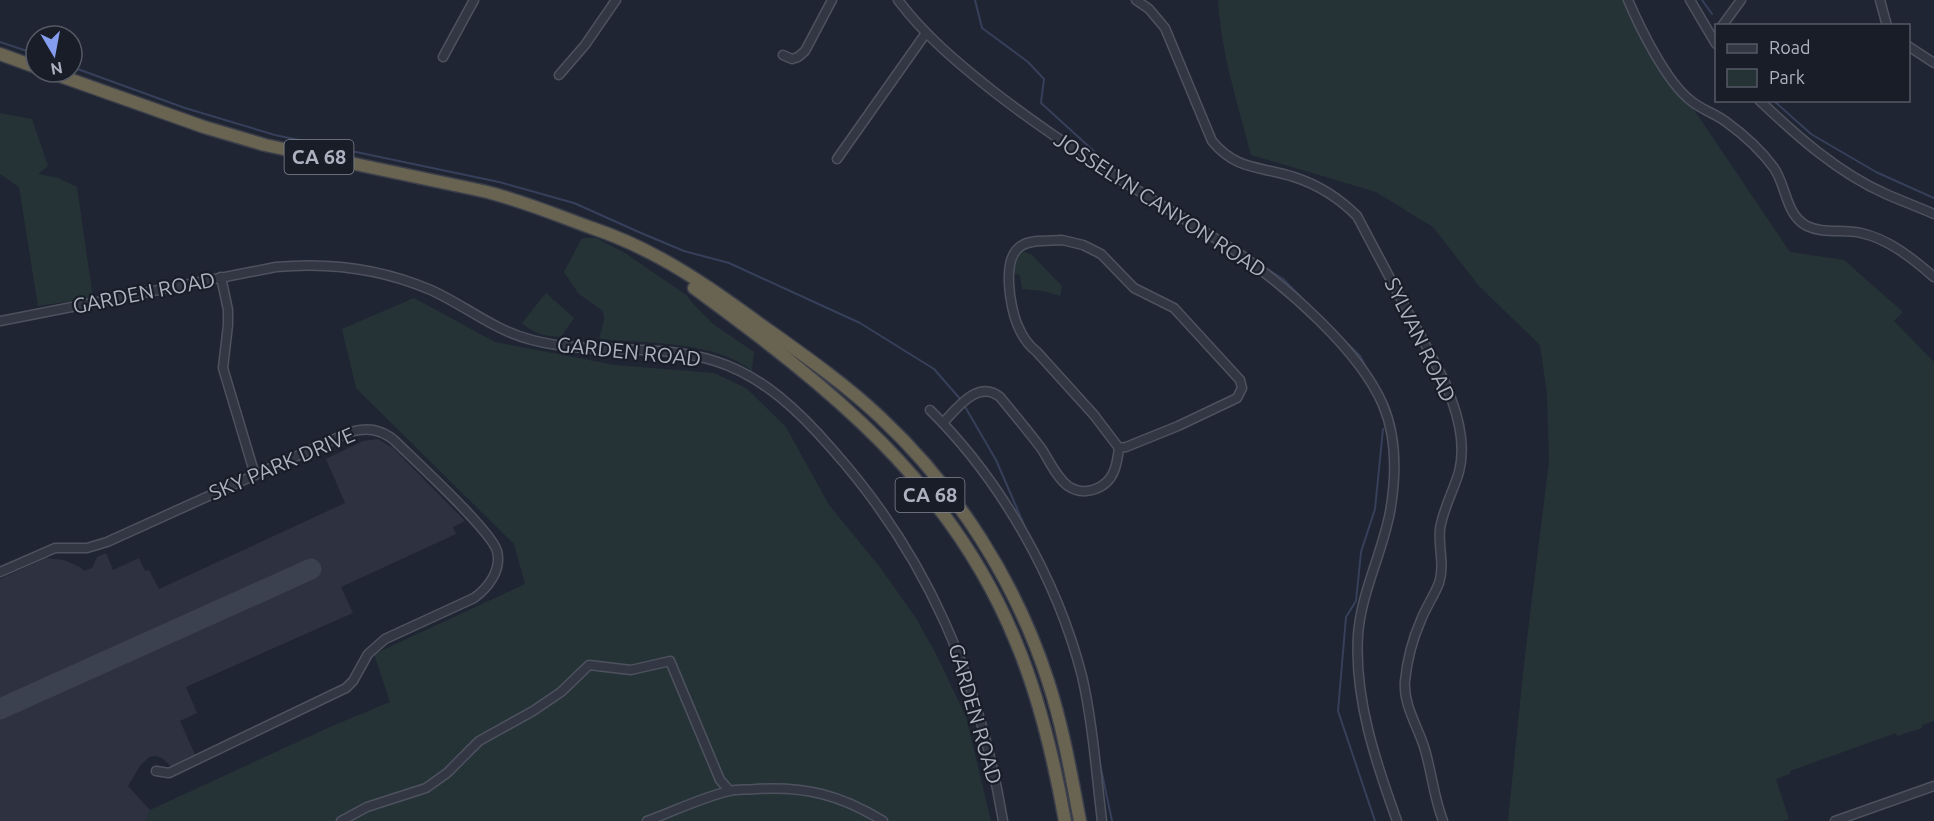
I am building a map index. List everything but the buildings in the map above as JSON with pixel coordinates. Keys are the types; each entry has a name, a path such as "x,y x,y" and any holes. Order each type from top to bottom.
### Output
{"highway":[{"path":"0,54 24,63"},
{"name":"CA 68","path":"83,84 204,127 266,145 483,191 530,204 612,234 660,257 715,292 784,341 875,412 904,441 968,519 994,561 1018,606 1043,668 1058,716 1080,821"},
{"name":"CA 68","path":"592,228 651,259 729,312 846,408 873,432 906,467 956,530 996,598 1025,665 1056,770 1065,821"},
{"path":"1047,738 1058,821"}],"street":[{"path":"443,57 474,0"},
{"path":"559,75 585,45 616,0"},
{"path":"783,56 792,59 802,54 832,0"},
{"name":"JOSSELYN CANYON ROAD","path":"898,0 926,33 976,78 1057,139 1237,252 1264,272 1315,316 1358,365 1379,396 1389,423 1393,446 1392,492 1383,541 1362,609 1358,636 1358,663 1369,729 1397,821"},
{"name":"SYLVAN ROAD","path":"1136,0 1149,9 1166,28 1212,141 1219,149 1239,163 1291,176 1321,188 1335,195 1357,216 1444,380 1458,422 1462,455 1459,472 1442,518 1440,579 1417,630 1405,683 1406,700 1425,751 1443,821"},
{"path":"1628,0 1652,48 1680,89 1689,99 1738,132 1764,157 1783,184 1792,212 1799,221 1815,229 1859,232 1876,237 1892,245 1934,277"},
{"path":"1690,0 1715,38"},
{"path":"1723,24 1741,0"},
{"path":"1880,0 1886,24"},
{"path":"837,159 926,33"},
{"path":"1910,47 1934,63"},
{"path":"1761,102 1832,163 1885,194 1934,213"},
{"path":"943,423 972,395 983,391 994,393 1021,423 1069,486 1077,490 1091,490 1106,483 1114,472 1119,448 1094,415 1030,346 1017,325 1011,300 1008,268 1012,256 1023,244 1062,240 1083,245 1101,254 1134,288 1179,312 1240,380 1242,388 1238,398 1178,426 1119,448"},
{"name":"GARDEN ROAD","path":"0,321 276,267 318,265 379,273 431,291 503,330 532,340 581,348 674,352 715,361 738,370 777,394 804,418 850,469 876,502 923,576 950,631 971,686 987,741 1003,821"},
{"path":"221,277 228,310 223,368 255,475"},
{"path":"930,410 978,465 1010,512 1034,555 1062,614 1073,645 1087,700 1102,821"},
{"name":"SKY PARK DRIVE","path":"0,572 56,549 87,548 106,542 350,432 367,429 380,431 387,435 480,526 497,551 496,571 487,588 474,598 385,639 369,654 353,681 346,687 169,773 156,771"},
{"path":"341,821 367,807 426,788 447,773 479,741 533,711 561,692 589,665 631,670 670,661 720,780 730,791"},
{"path":"1835,821 1934,786"},
{"path":"647,821 730,791 774,788 818,792 850,803 883,821"}],"shaded area":[{"path":"378,439 393,448 465,521 453,527 456,534 341,587 353,613 186,687 197,713 180,721 196,757 172,767 162,758 155,756 149,757 140,766 128,786 150,810 146,821 0,821 0,579 46,558 64,560 84,571 92,568 97,557 106,553 113,570 139,558 145,571 149,570 159,589 345,503 326,459 363,441"}],"green space":[{"path":"1218,0 1628,0 1680,89 1790,252 1844,260 1903,312 1894,321 1934,362 1934,721 1922,725 1922,728 1897,736 1896,733 1790,771 1790,774 1776,779 1789,819 1782,821 1508,821 1524,664 1549,461 1547,394 1540,345 1479,286 1433,227 1376,192 1251,155 1226,59"},
{"path":"0,113 32,119 48,166 38,174 58,178 77,187 93,298 38,306 19,187 0,174"},
{"path":"582,238 596,238 625,253 686,295 713,324 754,352 752,371 737,361 700,349 679,345 599,339 604,320 603,311 579,294 564,272"},
{"path":"1023,251 1032,255 1062,286 1060,296 1043,291 1022,289 1020,275 1013,273 1015,261"},
{"path":"546,293 574,318 561,337 540,334 522,323"},
{"path":"414,298 495,342 615,365 714,373 746,388 786,427 829,505 879,566 916,618 966,717 991,821 146,821 150,810 330,727 390,702 374,654 525,584 514,544 356,388 342,329"}],"waterway":[{"path":"975,0 982,28 1028,62 1044,79 1041,103 1118,173"},
{"path":"1702,0 1712,14"},
{"path":"0,42 24,50"},
{"path":"84,71 185,108 275,135 499,182 574,203 684,251 729,263 860,323 934,369 961,400"},
{"path":"1775,102 1811,134 1876,172 1934,198"},
{"path":"1264,267 1283,279 1310,306"},
{"path":"1339,335 1360,356 1369,373"},
{"path":"964,405 996,460 1028,534"},
{"path":"1375,821 1338,711 1346,617 1356,601 1361,552 1375,509 1383,429"},
{"path":"1099,759 1112,821"}],"taxiway":[{"path":"0,709 311,569"}]}
